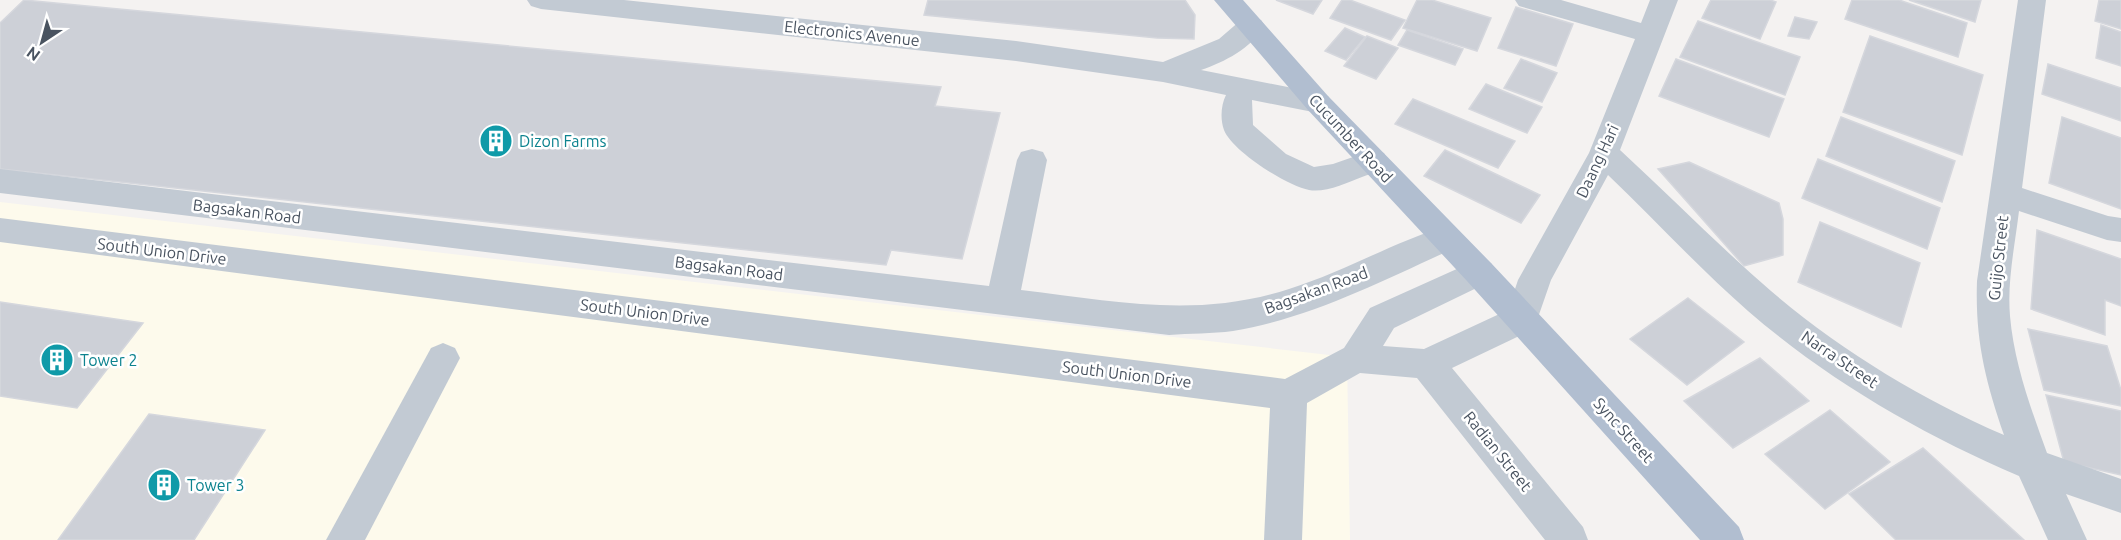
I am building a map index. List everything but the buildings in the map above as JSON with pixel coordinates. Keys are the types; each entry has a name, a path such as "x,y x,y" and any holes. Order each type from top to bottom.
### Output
{"main road":[{"name":"Cucumber Road","path":"1228,0 1318,103 1479,272"},
{"name":"Sync Street","path":"1479,272 1725,540"}],"street":[{"name":"Electronics Avenue","path":"551,0 1016,51 1162,72 1318,103"},
{"path":"1529,0 1649,34"},
{"name":"Daang Hari","path":"1522,319 1536,280 1604,153 1664,0"},
{"name":"Guijo Street","path":"2032,0 1994,281 1993,314 1997,351 2032,465 2068,540"},
{"name":"Electronics Avenue","path":"1162,72 1197,61 1229,46 1251,26"},
{"path":"1243,88 1236,104 1239,129 1275,162 1311,178 1336,175 1373,161"},
{"name":"Narra Street","path":"1604,153 1732,276 1784,321 1881,387 1952,428 2032,465 2121,496"},
{"path":"1002,301 1032,160"},
{"name":"Bagsakan Road","path":"0,181 1169,321 1232,317 1279,307 1334,287 1446,238"},
{"path":"2005,194 2107,228 2121,230"},
{"name":"South Union Drive","path":"0,230 1289,395"},
{"path":"1283,540 1289,395 1356,358 1382,318 1479,272"},
{"path":"1356,358 1427,364 1522,319"},
{"path":"345,540 443,358"},
{"name":"Radian Street","path":"1427,364 1569,540"}],"shaded area":[{"path":"0,202 1347,357 1350,540 0,540"}],"place":[{"name":"Dizon Farms","path":"496,141"},
{"name":"Tower 2","path":"57,360"},
{"name":"Tower 3","path":"164,485"}]}
